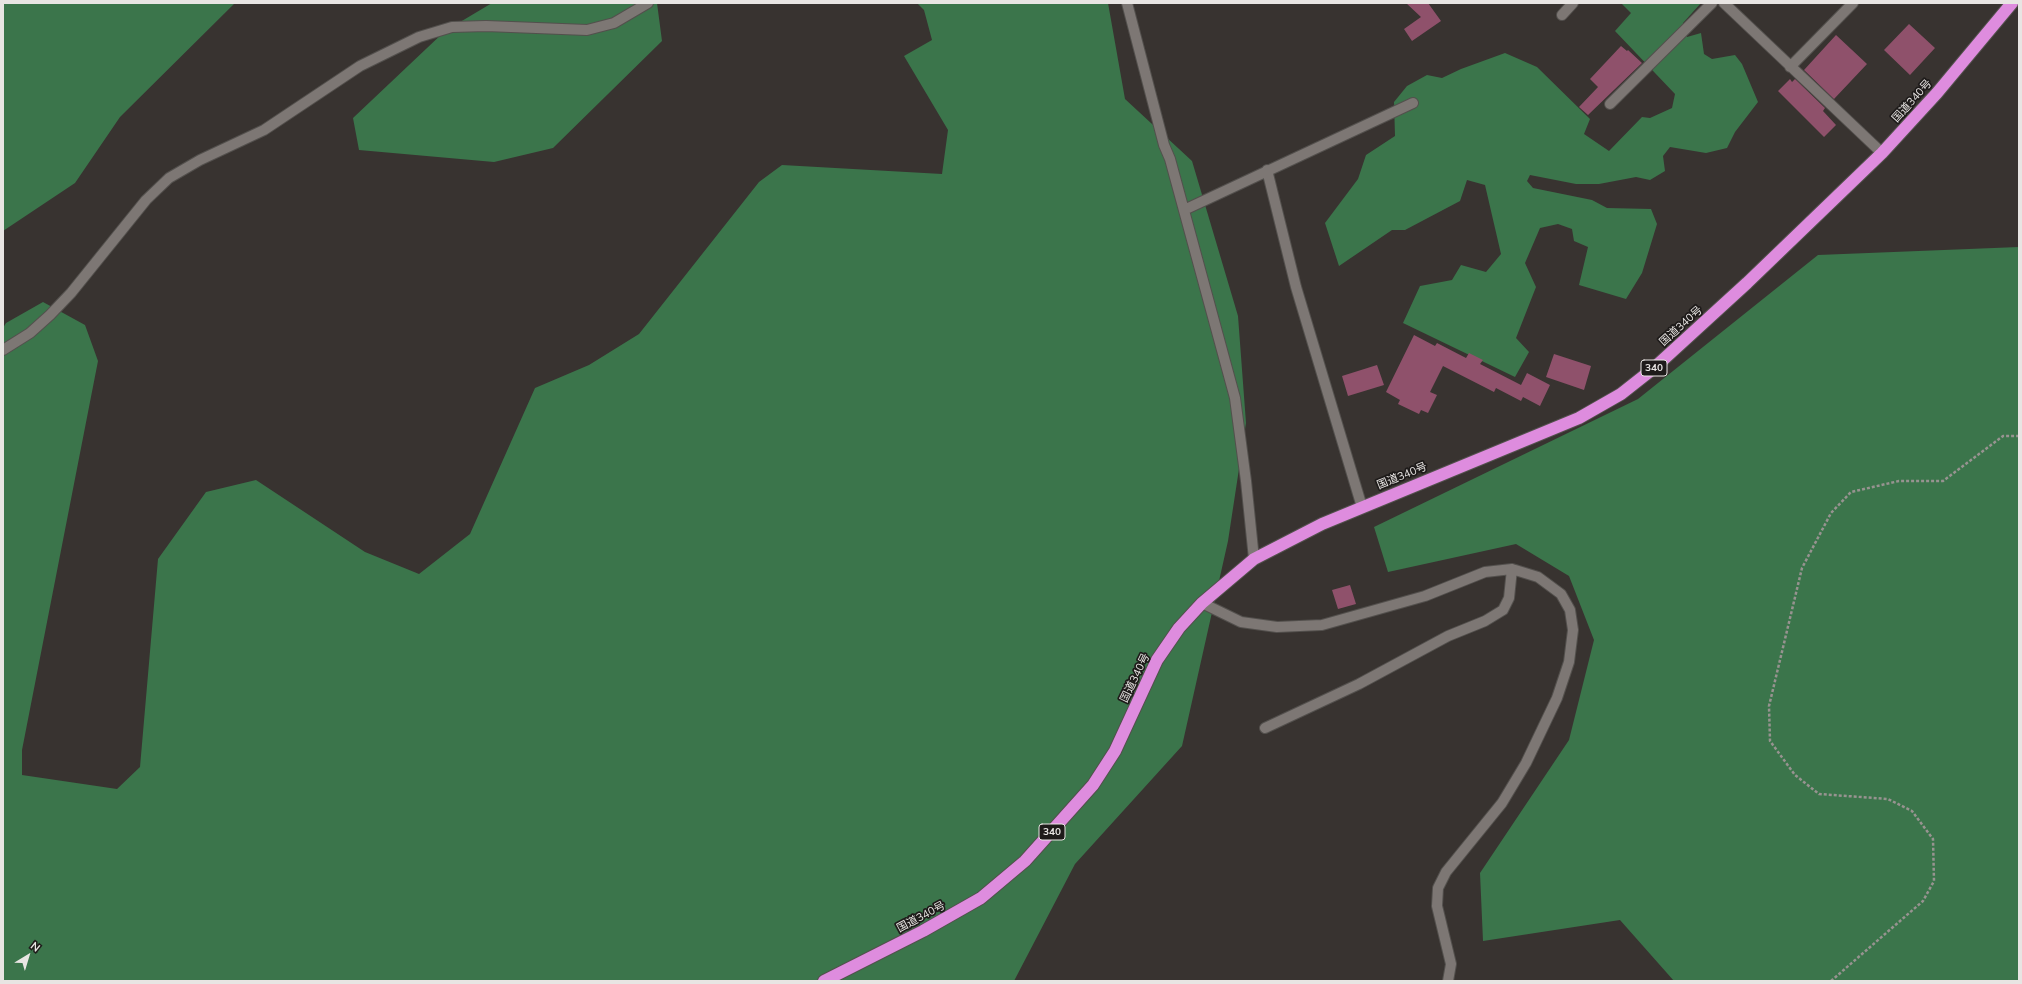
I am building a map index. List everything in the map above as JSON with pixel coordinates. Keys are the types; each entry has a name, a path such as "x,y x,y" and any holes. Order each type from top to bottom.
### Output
{"highway":[{"name":"国道340号","path":"824,981 923,932 981,898 1025,861 1093,785 1115,752 1157,660 1179,628 1202,603 1254,560 1287,541 1362,507 1579,418 1622,394 1690,336 1846,190 1938,93 2012,3"}],"street":[{"path":"3,350 30,333 50,315 71,293 146,200 169,178 200,160 264,130 360,66 419,36 452,27 486,26 587,30 614,23 648,3"},
{"path":"1126,3 1235,398 1246,481 1254,560"},
{"path":"1562,16 1573,3"},
{"path":"1610,104 1712,3"},
{"path":"1724,3 1882,153"},
{"path":"1790,67 1853,3"},
{"path":"1184,210 1413,103"},
{"path":"1267,170 1296,287 1362,507"},
{"path":"1202,603 1241,622 1277,626 1322,625 1425,596 1485,572 1512,569 1538,577 1561,594 1570,610 1573,630 1570,662 1557,698 1526,763 1502,803 1446,872 1438,888 1437,906 1451,964 1448,981"},
{"path":"1265,728 1359,684 1448,636 1485,621 1503,610 1509,598 1512,569"}],"path":[{"path":"1831,981 1923,901 1934,881 1933,840 1912,811 1888,798 1819,794 1796,775 1770,741 1769,706 1802,568 1831,513 1851,492 1899,481 1943,481 2003,436 2019,436"}],"green space":[{"path":"3,3 235,3 120,117 75,183 3,231"},
{"path":"492,3 657,3 662,41 553,148 494,162 359,150 353,118 445,31"},
{"path":"917,3 1108,3 1125,99 1192,161 1238,316 1246,423 1228,541 1182,746 1075,864 1014,981 3,981 3,328 6,323 43,302 85,325 98,361 22,750 22,775 117,789 140,767 158,559 206,492 256,480 365,552 419,574 470,534 535,388 589,365 639,334 759,182 782,165 942,174 948,130 904,56 932,40 924,10"},
{"path":"1621,3 1701,3 1683,23 1687,37 1701,33 1704,54 1712,59 1735,55 1742,64 1758,102 1735,132 1727,148 1706,153 1670,147 1663,156 1665,171 1650,180 1636,177 1599,184 1576,184 1530,175 1527,181 1533,188 1592,200 1607,208 1651,209 1657,224 1642,273 1626,299 1579,285 1588,247 1574,241 1572,229 1558,224 1540,228 1525,263 1536,287 1516,338 1529,352 1515,377 1403,323 1420,286 1452,280 1461,265 1486,272 1501,254 1485,185 1467,180 1460,201 1405,230 1392,230 1339,266 1325,223 1358,179 1366,155 1395,136 1394,102 1407,86 1427,75 1442,78 1461,69 1505,53 1537,67 1590,119 1584,134 1609,151 1642,117 1650,118 1672,108 1675,94 1615,31 1631,13"},
{"path":"2019,247 2019,981 1674,981 1620,920 1483,941 1480,873 1569,740 1594,640 1569,576 1516,544 1388,572 1374,527 1638,399 1818,255"}],"building":[{"path":"1406,3 1428,3 1441,21 1412,41 1404,29 1421,17"},
{"path":"1909,24 1935,48 1910,75 1884,50"},
{"path":"1836,35 1867,64 1834,99 1804,70"},
{"path":"1621,46 1627,51 1628,50 1642,63 1588,115 1579,107 1598,87 1590,79"},
{"path":"1790,79 1792,82 1795,79 1825,108 1823,111 1836,125 1824,137 1778,91"},
{"path":"1414,335 1435,346 1437,343 1466,358 1469,353 1483,360 1480,364 1521,385 1527,373 1550,385 1540,406 1523,397 1521,401 1496,388 1494,392 1443,366 1430,392 1437,395 1428,413 1421,410 1419,414 1398,404 1400,400 1386,392"},
{"path":"1554,354 1591,366 1584,390 1546,377"},
{"path":"1377,365 1384,385 1348,396 1342,376"},
{"path":"1350,585 1356,604 1338,609 1332,590"}]}
